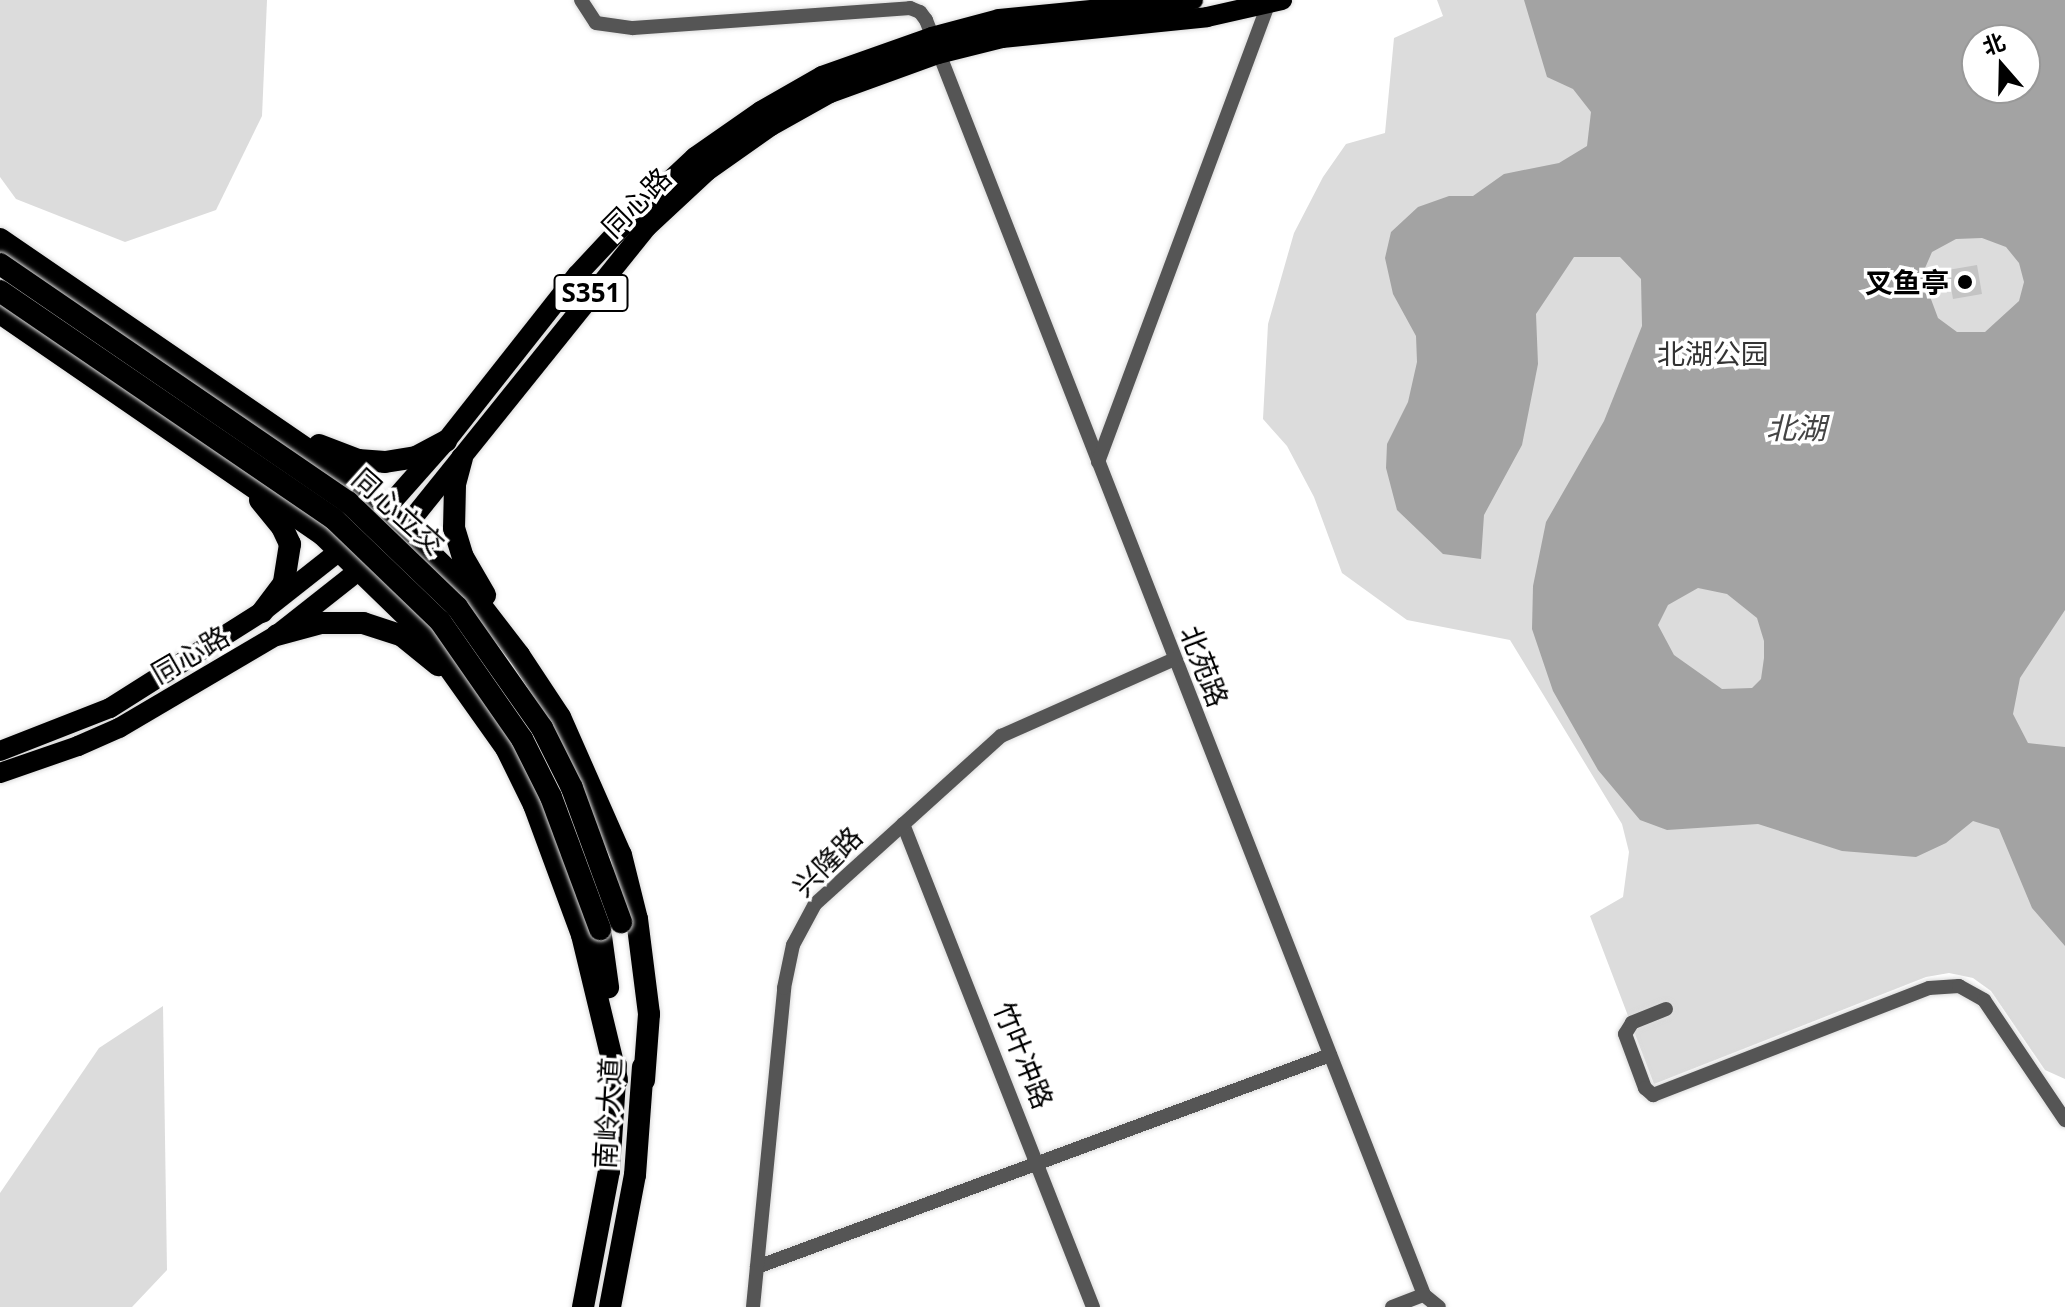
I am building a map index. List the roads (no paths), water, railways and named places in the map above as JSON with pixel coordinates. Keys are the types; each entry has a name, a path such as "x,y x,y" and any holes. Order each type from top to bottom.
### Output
{"highway":[{"path":"0,239 253,409 362,487 472,594 519,655"},
{"name":"同心立交","path":"0,264 348,502 457,607 542,728 572,788 611,925"},
{"name":"同心立交","path":"0,291 334,519 440,621 522,739 611,925"},
{"path":"0,313 219,460 341,551 425,634 469,691 506,748 563,876 599,996 617,1080"},
{"path":"253,409 329,450 358,460 385,462 416,457 446,441"},
{"path":"462,458 455,485 454,528 463,557 519,655 560,717 621,855 637,919 649,1014 644,1080"},
{"path":"219,460 266,505 290,544 284,583 262,612"},
{"path":"277,635 321,623 363,623 401,635 469,691"},
{"name":"南岭大道","path":"583,1307 609,1171 617,1080 611,925"},
{"name":"南岭大道","path":"610,1307 635,1175 644,1080 639,1016 611,925"}],"main road":[{"name":"同心路","path":"0,773 119,728 277,635 361,570 408,529 605,275 647,227 707,171 771,126 830,93 999,19 1108,4 1193,0"},
{"name":"同心路","path":"0,751 110,708 262,612 341,551 387,510 446,441 577,275 635,213 695,157 761,111 822,76 935,45 1207,17 1275,2"}],"street":[{"name":"北苑路","path":"581,0 596,23 633,28 910,8 920,12 1424,1295 1439,1307"},
{"path":"1098,462 1275,2"},
{"name":"兴隆路","path":"753,1307 784,988 793,945 815,904 1001,736 1175,659"},
{"name":"竹叶冲路","path":"903,824 1039,1163 1093,1307"},
{"path":"1666,1009 1632,1023 1625,1034 1649,1094 1929,988 1959,986 1984,1000 2065,1120"},
{"path":"757,1267 1330,1055"},
{"path":"1392,1307 1424,1295"}],"water":[{"name":"北湖","path":"1524,0 2065,0 2065,610 2020,678 2013,714 2028,743 2065,747 2065,946 2032,908 1999,829 1973,821 1946,843 1916,857 1842,851 1758,824 1667,830 1640,820 1598,770 1553,691 1532,629 1533,586 1546,522 1604,421 1642,326 1641,279 1620,257 1574,257 1536,314 1538,364 1522,445 1484,515 1481,559 1443,554 1397,510 1386,468 1387,444 1408,402 1417,362 1416,336 1393,294 1385,258 1391,232 1418,207 1449,196 1473,196 1504,174 1559,163 1587,146 1591,112 1573,89 1547,77","holes":["1982,238 2006,247 2019,263 2024,282 2019,301 1985,332 1957,332 1938,318 1922,275 1932,252 1956,239","1698,588 1727,594 1757,618 1764,641 1764,658 1761,679 1752,688 1722,689 1674,655 1658,625 1668,605"]}],"place":[{"name":"叉鱼亭","path":"1965,282"}],"park label":[{"name":"北湖公园","path":"1713,353"}]}
